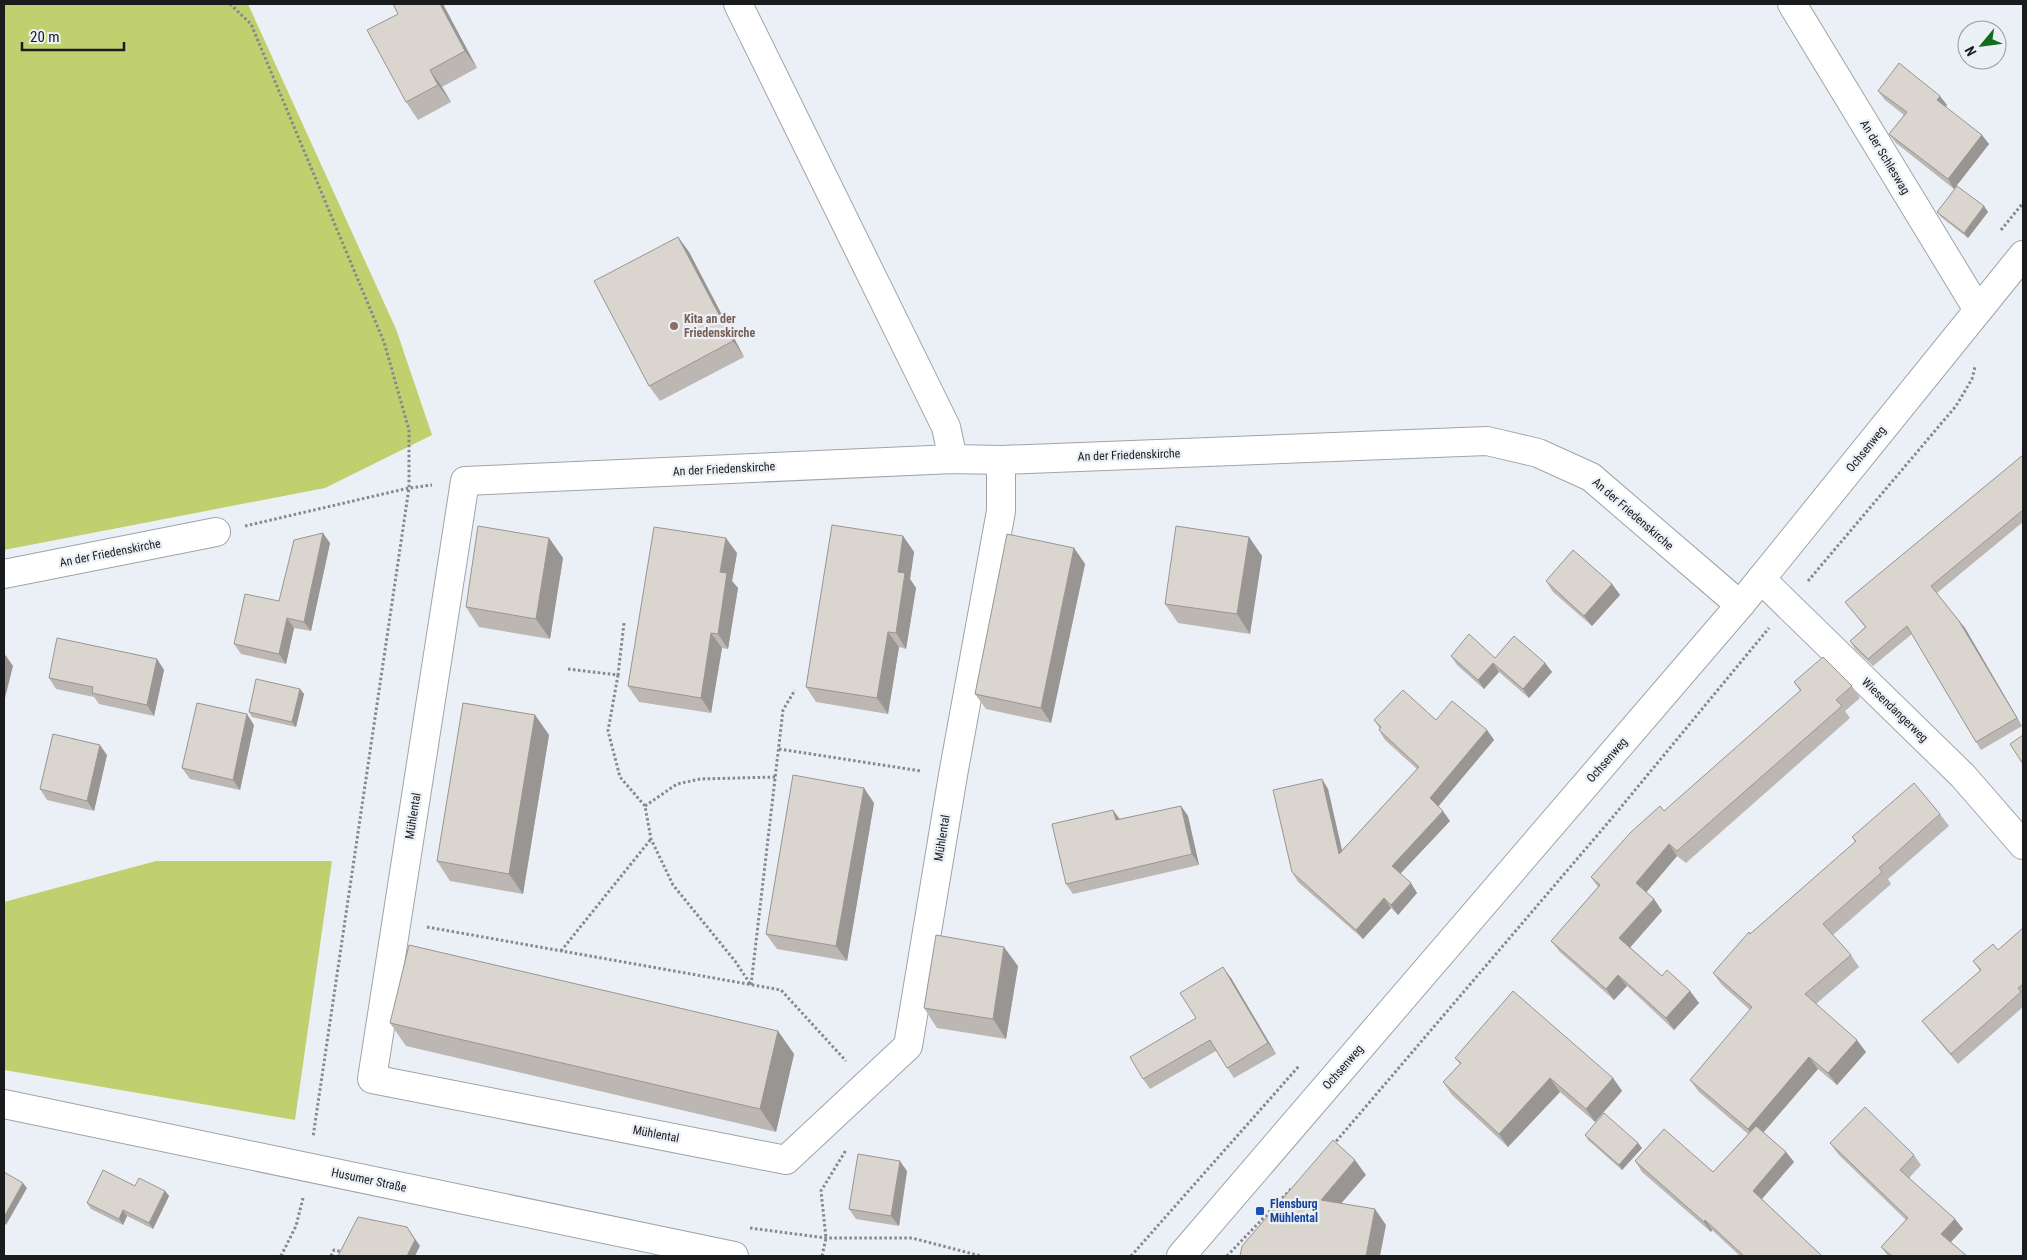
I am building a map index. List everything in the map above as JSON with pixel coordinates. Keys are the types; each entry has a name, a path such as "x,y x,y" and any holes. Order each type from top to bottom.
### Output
{"street":[{"path":"738,4 946,427 953,459"},
{"name":"An der Schleswag","path":"1792,4 1978,310"},
{"name":"Ochsenweg","path":"1181,1256 1740,606 2023,255"},
{"name":"An der Friedenskirche","path":"465,481 953,459 1001,460 1487,441 1538,453 1591,477 1740,606"},
{"name":"Mühlental","path":"465,481 372,1079 786,1160 908,1046 953,775 1001,511 1001,460"},
{"name":"An der Friedenskirche","path":"4,574 216,532"},
{"name":"Wiesendangerweg","path":"1761,579 1963,776 2023,845"},
{"name":"Husumer Straße","path":"4,1104 306,1178 734,1256"}],"path":[{"path":"230,4 250,24 384,342 409,430 409,488 306,1178 296,1226 281,1256"},
{"path":"1328,1150 1587,848 1956,406 1972,379 1976,363"},
{"path":"216,532 409,488"},
{"path":"624,623 618,676 608,731 620,776 644,806 651,839 673,885 735,961 751,985"},
{"path":"568,669 618,676"},
{"path":"751,985 783,710 795,690"},
{"path":"778,749 953,775"},
{"path":"644,806 677,784 700,779 775,777"},
{"path":"561,951 651,839"},
{"path":"397,921 781,990 867,1084"},
{"path":"822,1256 826,1238 821,1191 850,1141"},
{"path":"1227,1256 1294,1185"},
{"path":"1131,1256 1144,1238"},
{"path":"330,1256 334,1250 352,1254"}],"green space":[{"path":"4,4 248,4 396,329 432,435 325,488 4,550"},
{"path":"156,861 332,861 295,1120 4,1070 4,902"}],"building":[{"path":"393,4 440,4 465,51 430,70 438,85 406,102 367,30 398,14"},
{"path":"1899,63 1940,96 1937,100 1982,135 1948,179 1889,134 1907,112 1878,91"},
{"path":"1957,186 1984,206 1964,233 1937,212"},
{"name":"Kita an der Friedenskirche","path":"678,237 733,341 649,386 594,281"},
{"path":"2023,455 2023,510 1931,586 1959,621 2017,718 1976,742 1907,626 1868,659 1850,641 1866,627 1845,602"},
{"path":"832,525 903,536 898,572 905,573 896,633 888,632 877,698 806,687"},
{"path":"478,526 549,538 536,619 466,607"},
{"path":"1176,526 1249,537 1237,614 1165,604"},
{"path":"654,527 726,538 720,572 727,573 718,634 711,633 701,698 628,686"},
{"path":"323,533 304,622 287,618 279,654 234,644 245,594 279,601 294,540"},
{"path":"1007,534 1074,548 1041,708 975,694"},
{"path":"1573,550 1612,584 1584,616 1546,581"},
{"path":"1469,634 1495,658 1514,636 1545,663 1523,689 1493,663 1478,680 1451,656"},
{"path":"57,638 157,659 147,705 92,693 93,687 49,678"},
{"path":"1823,657 1852,686 1836,700 1842,706 1677,851 1669,844 1636,883 1654,899 1619,938 1662,976 1667,970 1690,991 1666,1018 1618,975 1606,989 1551,941 1600,885 1591,877 1630,833 1660,806 1664,811 1801,690 1794,682"},
{"path":"256,679 300,689 292,722 249,712"},
{"path":"1403,690 1436,720 1452,701 1487,730 1430,798 1443,811 1392,866 1411,883 1391,905 1384,898 1356,930 1292,872 1273,790 1322,779 1339,854 1419,767 1379,730 1381,727 1374,720"},
{"path":"197,703 247,714 233,780 182,768"},
{"path":"463,703 535,715 509,874 437,861"},
{"path":"53,734 100,745 87,801 40,789"},
{"path":"2023,735 2023,764 2010,744"},
{"path":"793,775 864,788 836,946 766,934"},
{"path":"1914,783 1940,814 1879,868 1882,872 1823,924 1851,955 1805,994 1857,1040 1828,1073 1809,1057 1748,1129 1690,1080 1752,1007 1713,973 1749,932 1750,934 1856,841 1852,837"},
{"path":"1181,806 1192,854 1066,884 1052,824 1113,810 1116,820"},
{"path":"2023,928 2023,984 2018,988 2021,992 1951,1054 1922,1021 1981,970 1973,961 1993,944 1998,950"},
{"path":"936,935 1004,947 993,1019 924,1008"},
{"path":"409,945 778,1031 760,1109 390,1023"},
{"path":"1223,967 1268,1043 1227,1068 1210,1040 1143,1079 1130,1057 1196,1018 1180,993"},
{"path":"1513,991 1613,1078 1586,1109 1550,1078 1499,1134 1443,1082 1461,1063 1455,1058"},
{"path":"1865,1107 1914,1155 1900,1170 1955,1219 1941,1234 1967,1256 1892,1256 1881,1247 1908,1218 1830,1143"},
{"path":"1604,1113 1638,1143 1619,1165 1585,1135"},
{"path":"1756,1126 1786,1152 1753,1191 1822,1256 1744,1256 1705,1220 1704,1222 1635,1161 1664,1129 1713,1172"},
{"path":"1333,1140 1355,1160 1321,1200 1375,1209 1366,1256 1240,1256 1242,1246"},
{"path":"858,1154 900,1161 891,1216 849,1209"},
{"path":"103,1170 135,1186 139,1178 165,1191 149,1223 123,1210 119,1219 87,1203"},
{"path":"4,1172 23,1183 4,1217"},
{"path":"358,1217 407,1227 415,1240 407,1256 338,1256"}],"place":[{"name":"Kita an der Friedenskirche","path":"674,326"},
{"name":"Flensburg Mühlental","path":"1260,1211"}]}
